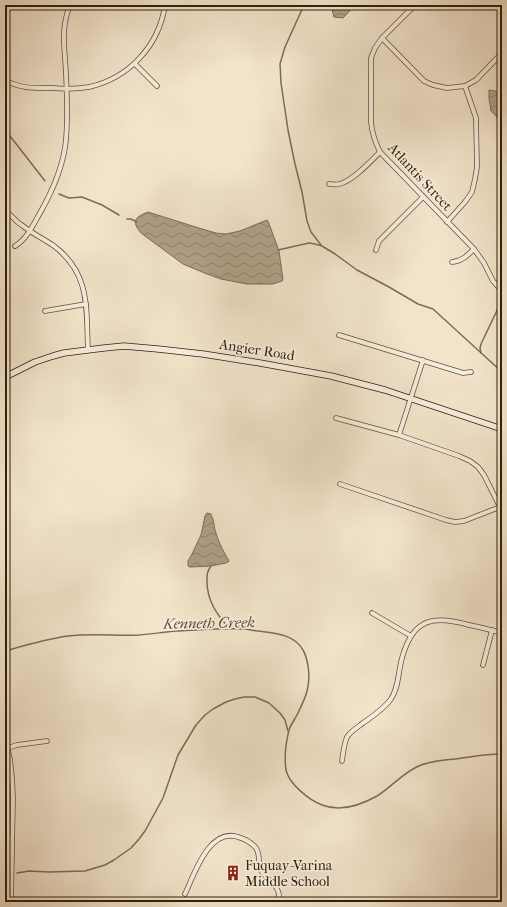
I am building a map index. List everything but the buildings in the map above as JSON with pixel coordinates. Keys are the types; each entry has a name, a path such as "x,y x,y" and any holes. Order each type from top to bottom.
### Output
{"street":[{"path":"14,246 20,243 30,231 52,192 62,160 66,139 64,33 65,20 70,5"},
{"path":"5,80 20,87 66,89 81,88 99,84 119,75 135,64 148,49 160,26 165,5"},
{"name":"Atlantis Street","path":"416,5 382,38 375,48 371,58 371,122 374,140 380,152 474,249 484,263 493,281 502,291"},
{"path":"382,38 424,81 447,88 465,86 476,80 502,53"},
{"path":"135,64 157,86"},
{"path":"447,222 472,192 475,179 476,118 465,86"},
{"path":"329,184 340,184 356,175 380,152"},
{"path":"376,250 379,241 423,197"},
{"path":"5,210 20,224 54,246 66,257 76,271 86,298 88,350"},
{"path":"452,262 458,262 474,249"},
{"path":"45,311 86,304"},
{"path":"339,335 463,373 471,372"},
{"name":"Angier Road","path":"5,377 45,358 64,353 88,350 124,346 203,354 326,375 370,386 411,398 502,429"},
{"path":"399,435 423,360"},
{"path":"336,418 399,435 459,456 474,464 484,475 501,509 464,521 455,522 340,484"},
{"path":"372,612 412,636"},
{"path":"342,761 346,740 349,734 391,700 397,686 404,652 418,628 427,622 435,620 449,620 502,633"},
{"path":"483,665 492,630"},
{"path":"5,738 6,749 10,759 13,798 11,902"},
{"path":"6,749 17,745 47,741"},
{"path":"184,894 202,857 213,843 224,836 234,836 246,840 258,852 261,871 274,884 280,897 279,902"},
{"path":"5,839 12,839"},
{"path":"499,902 502,895"}],"water":[{"path":"335,5 355,5 343,18 334,17 332,9"},
{"path":"489,90 502,92 502,118 498,118 491,111"},
{"path":"148,212 216,233 226,234 240,231 267,220 279,251 283,280 273,284 247,284 221,279 183,264 141,233 138,229 135,222 137,218"},
{"path":"207,513 211,514 218,538 229,561 211,566 190,567 188,566 188,561 201,535"}],"waterway":[{"path":"304,5 285,47 280,64 281,83 288,130 307,221 311,232 321,245"},
{"path":"5,132 10,136 45,181"},
{"path":"59,194 69,198 82,197 102,205 119,215"},
{"path":"127,219 137,222"},
{"path":"278,250 309,243 322,246 357,270 418,304 433,309 502,372"},
{"path":"481,353 481,344 502,300"},
{"path":"211,566 207,577 207,588 209,595 217,613 230,629"},
{"name":"Kenneth Creek","path":"5,651 44,640 77,635 139,635 210,629 246,629 289,637 299,645 304,652 308,664 309,680 305,697 289,730 285,760 286,770 291,781 300,791 317,803 329,807 343,808 357,805 371,799 383,792 409,771 425,764 442,760 502,754"},
{"path":"17,873 29,871 85,871 105,865 131,848 145,831 163,798 178,755 196,725 205,715 226,702 244,697 255,697 269,703 285,720 288,731"}],"place":[{"name":"Fuquay-Varina Middle School","path":"233,873"}]}
